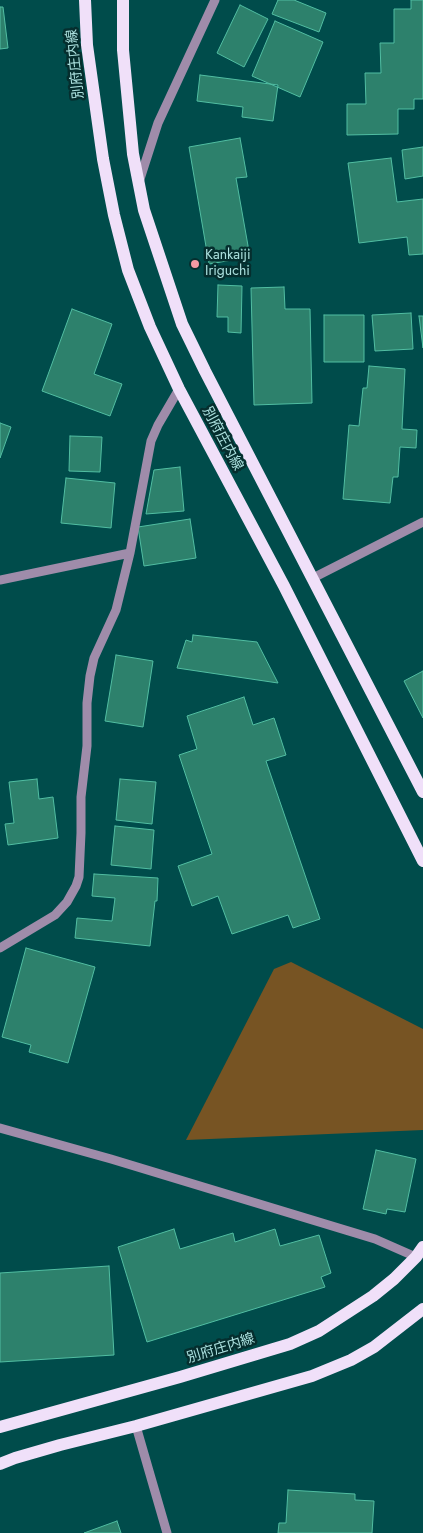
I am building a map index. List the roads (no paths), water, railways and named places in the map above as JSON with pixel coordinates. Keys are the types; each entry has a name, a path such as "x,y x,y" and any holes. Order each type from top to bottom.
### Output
{"main road":[{"name":"別府庄内線","path":"85,0 87,45 103,159 114,215 128,270 150,327 178,389 284,586 423,861"},
{"name":"別府庄内線","path":"123,0 123,50 133,154 144,210 182,324 423,792"},
{"name":"別府庄内線","path":"0,1427 290,1344 319,1331 347,1314 380,1290 420,1252"},
{"path":"0,1464 60,1445 136,1426 312,1376 351,1360 374,1347 423,1309"}],"street":[{"path":"139,182 158,123 215,0"},
{"path":"0,948 55,915 67,902 76,886 80,859 81,797 90,676 94,658 116,610 130,553 151,441 178,389"},
{"path":"313,578 423,522"},
{"path":"0,580 130,553"},
{"path":"0,1128 111,1159 420,1252"},
{"path":"136,1426 167,1533"}],"place":[{"name":"Kankaiji Iriguchi","path":"195,264"}]}
